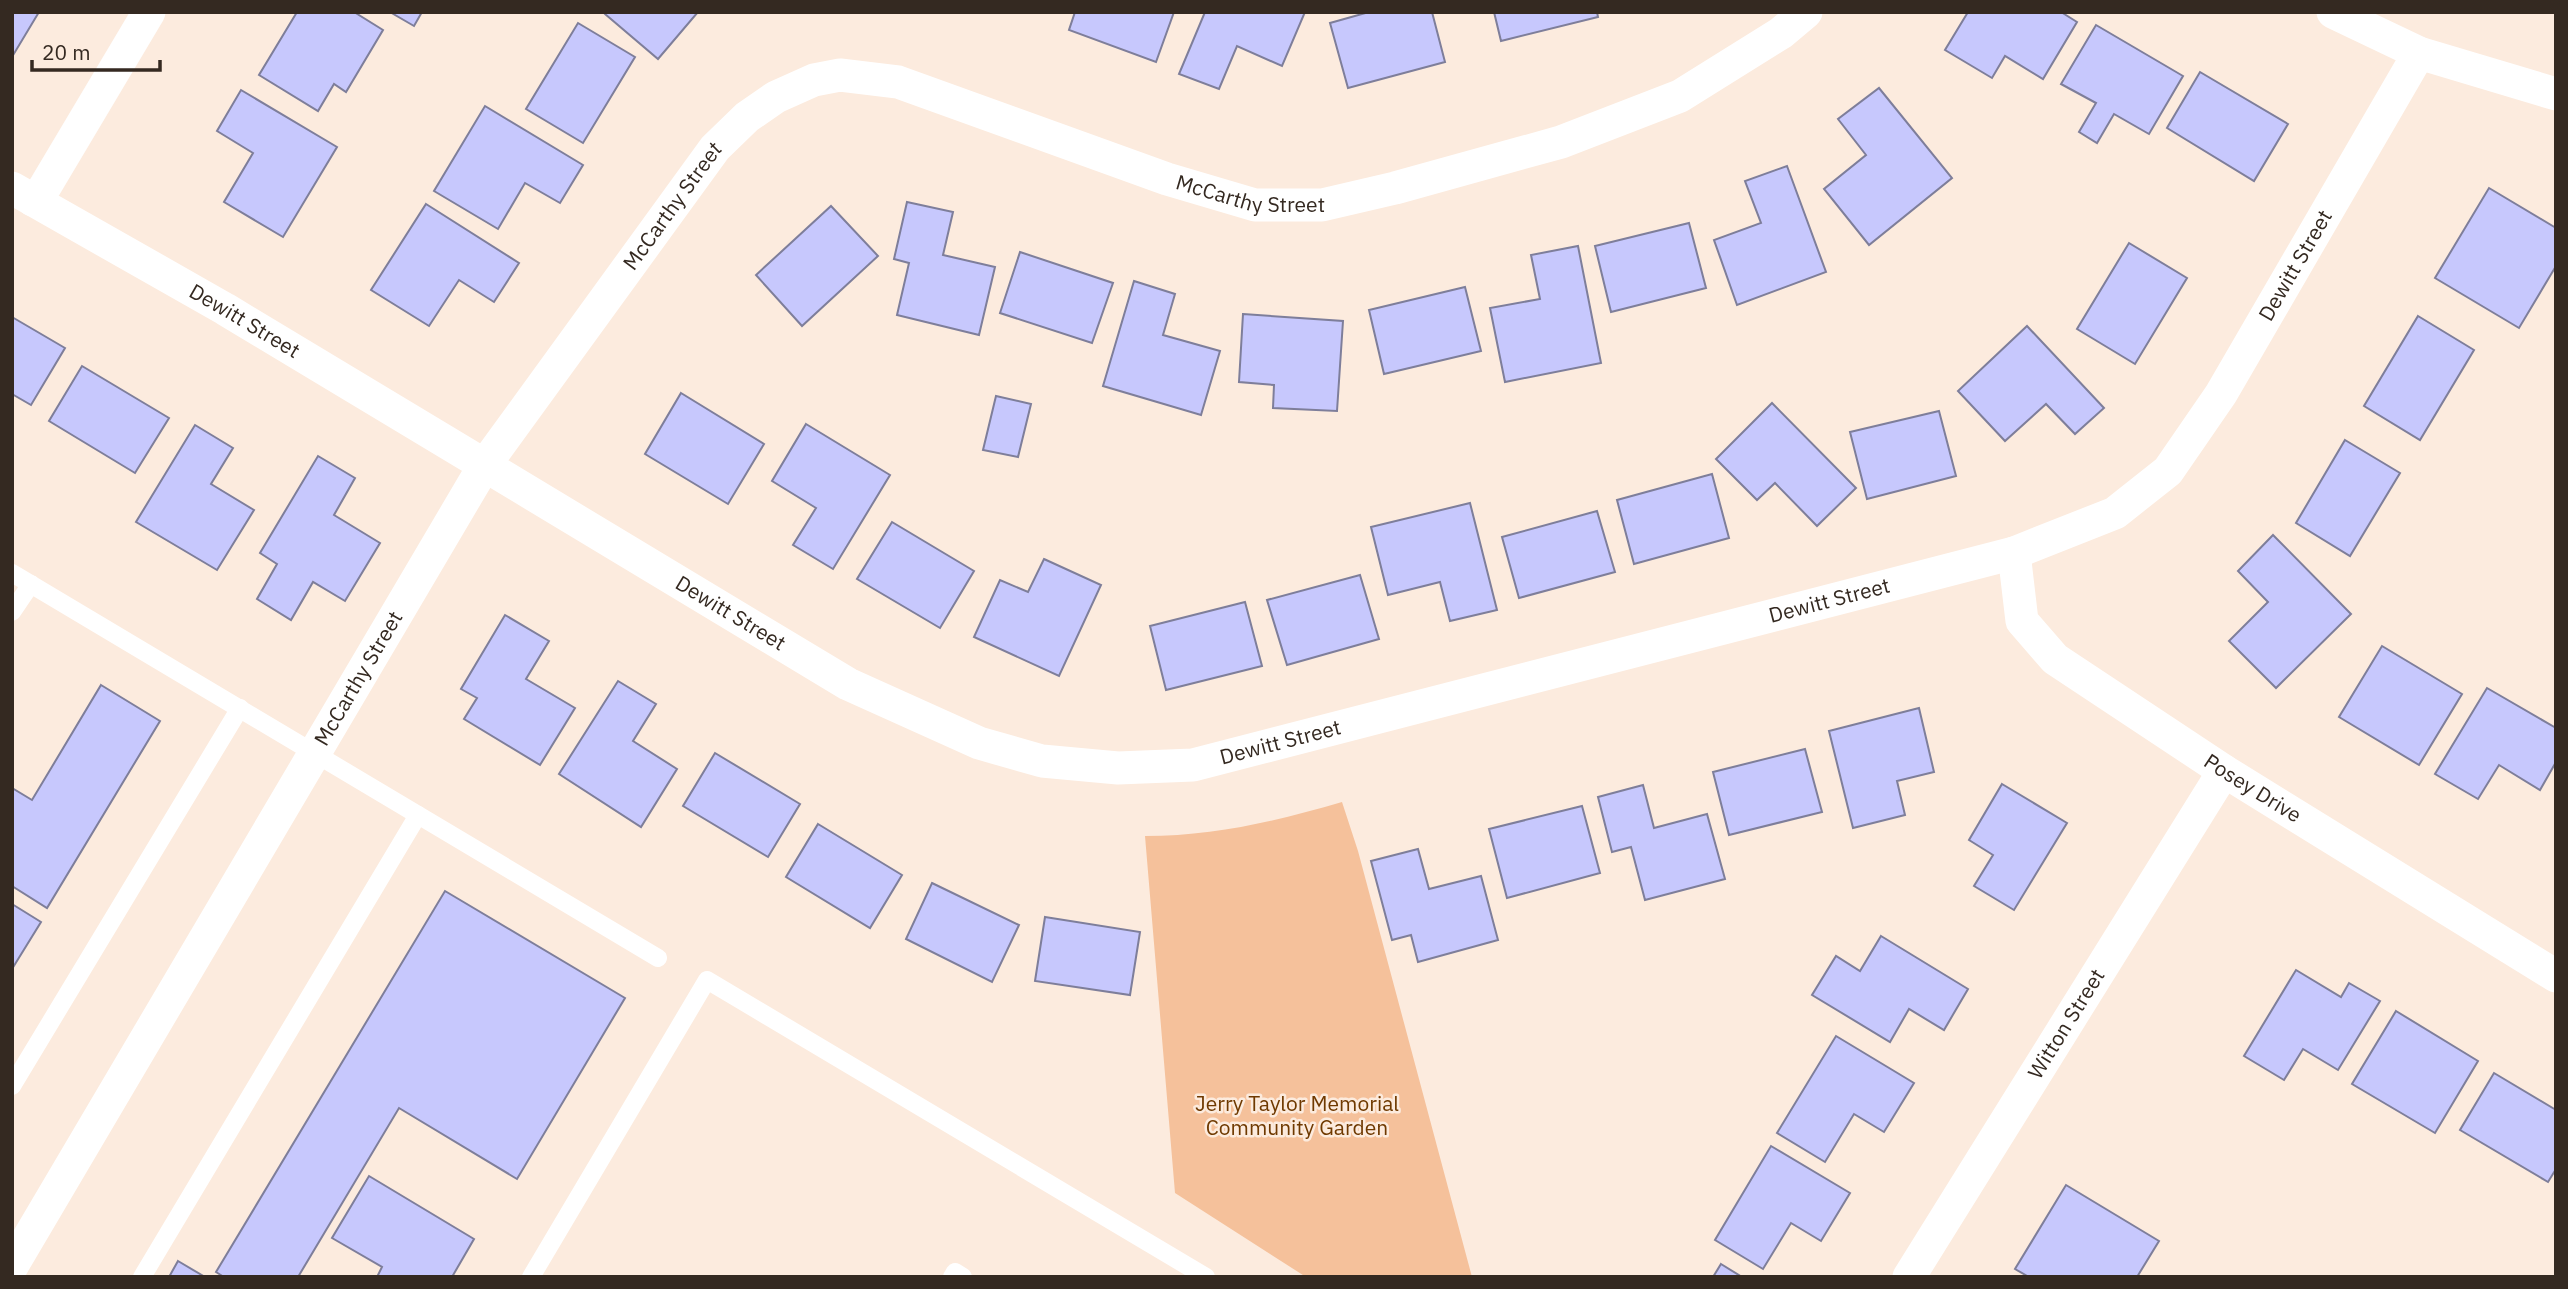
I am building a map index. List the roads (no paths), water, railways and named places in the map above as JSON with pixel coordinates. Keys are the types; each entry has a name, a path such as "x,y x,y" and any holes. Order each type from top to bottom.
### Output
{"street":[{"path":"22,194 43,190 149,12"},
{"name":"McCarthy Street","path":"12,1266 484,466 715,148 776,97 814,80 839,75 898,82 1167,178 1255,205 1322,205 1395,188 1561,142 1680,96 1781,33 1806,12"},
{"path":"2333,12 2419,53 2556,94"},
{"name":"Dewitt Street","path":"22,194 225,309 848,684 979,743 1042,761 1118,768 1193,765 2014,553 2115,513 2168,471 2221,394 2419,53"},
{"name":"Posey Drive","path":"2014,553 2022,621 2055,659 2224,771 2556,976"},
{"name":"Witton Street","path":"1909,1277 2224,771"}],"lane":[{"path":"12,573 658,958"},
{"path":"12,612 31,584"},
{"path":"12,1086 240,708"},
{"path":"142,1277 418,815"},
{"path":"534,1276 707,980 1206,1277"},
{"path":"952,1277 955,1272 963,1277"}],"park label":[{"name":"Jerry Taylor Memorial Community Garden","path":"1297,1116"}]}
